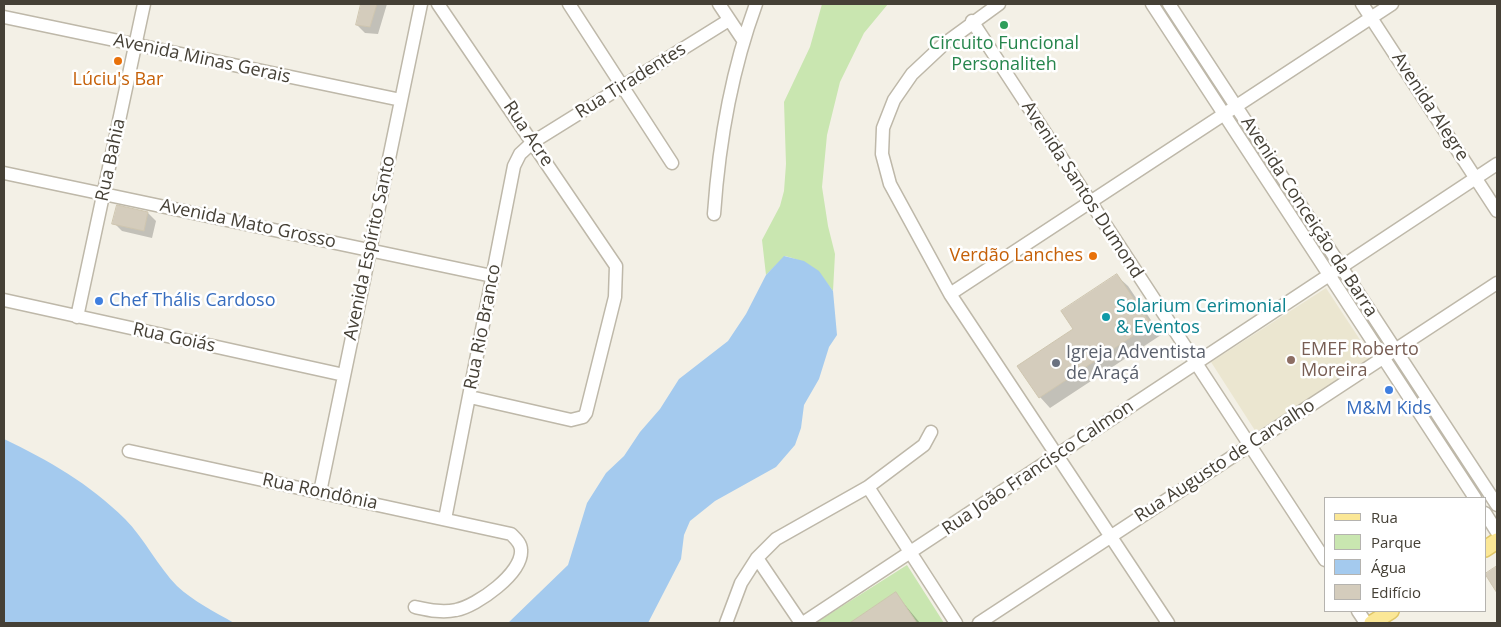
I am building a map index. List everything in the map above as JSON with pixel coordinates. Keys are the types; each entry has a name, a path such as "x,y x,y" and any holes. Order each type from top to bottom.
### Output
{"main road":[{"path":"1486,548 1497,541"},
{"path":"1372,623 1389,612"}],"street":[{"name":"Rua Bahia","path":"77,317 144,4"},
{"name":"Avenida Espírito Santo","path":"320,492 421,4"},
{"name":"Rua Acre","path":"438,4 616,266 615,297 586,413 582,417 572,420 470,397"},
{"path":"569,4 672,163"},
{"path":"719,4 743,40"},
{"path":"714,214 719,146 743,40 756,4"},
{"path":"999,4 944,44 912,74 894,100 883,128 882,154 890,184 950,294 1168,623"},
{"name":"Avenida Conceição da Barra","path":"1152,4 1474,497"},
{"name":"Avenida Conceição da Barra","path":"1169,4 1497,505"},
{"name":"Avenida Alegre","path":"1362,4 1497,211"},
{"path":"950,294 1392,4"},
{"name":"Avenida Minas Gerais","path":"4,17 401,100"},
{"name":"Rua Tiradentes","path":"533,142 729,20"},
{"name":"Avenida Santos Dumond","path":"972,22 1324,558"},
{"name":"Rua Rio Branco","path":"444,520 470,397 514,166 520,154 533,142"},
{"name":"Rua João Francisco Calmon","path":"802,623 1497,164"},
{"name":"Avenida Mato Grosso","path":"4,173 492,276"},
{"name":"Rua Augusto de Carvalho","path":"979,623 1497,283"},
{"name":"Rua Goiás","path":"4,300 344,375"},
{"path":"726,623 741,583 757,558 776,538 868,487 924,445 931,432"},
{"name":"Rua Rondônia","path":"129,451 511,534 521,549 520,558 512,572 494,590 477,601 458,610 441,612 415,607"},
{"path":"868,487 956,623"},
{"path":"1486,515 1497,532"},
{"path":"757,558 802,623"},
{"path":"1359,612 1366,623"}],"shaded area":[{"name":"EMEF Roberto Moreira","path":"1326,288 1372,358 1256,432 1211,362"}],"green space":[{"path":"822,4 888,4 864,33 840,82 827,135 822,187 828,226 835,254 833,291 813,268 801,261 785,256 766,275 762,240 780,206 784,191 786,164 784,102 810,47"},
{"path":"907,565 944,623 817,622"}],"water":[{"path":"784,256 804,261 819,271 833,291 837,335 829,347 819,379 804,405 801,428 795,445 776,467 715,501 690,521 684,535 681,559 648,623 508,623 568,565 587,503 606,473 624,456 640,432 660,409 679,379 728,341 746,314 766,275"},
{"path":"4,439 52,464 112,506 132,527 177,586 197,601 234,623 4,623"}],"building":[{"path":"361,4 377,4 370,27 356,25"},
{"path":"117,205 148,212 144,231 112,224"},
{"name":"Solarium Cerimonial & Eventos","path":"1117,274 1151,324 1039,398 1017,366 1073,329 1061,311"},
{"path":"1497,566 1497,593 1486,576 1486,573"},
{"path":"896,592 917,623 850,623"}],"place":[{"name":"Circuito Funcional Personaliteh","path":"1004,25"},
{"name":"Lúciu's Bar","path":"118,61"},
{"name":"Verdão Lanches","path":"1093,256"},
{"name":"Chef Thális Cardoso","path":"99,301"},
{"name":"Solarium Cerimonial & Eventos","path":"1106,317"},
{"name":"EMEF Roberto Moreira","path":"1291,360"},
{"name":"Igreja Adventista de Araçá","path":"1056,363"},
{"name":"M&M Kids","path":"1389,390"}]}
